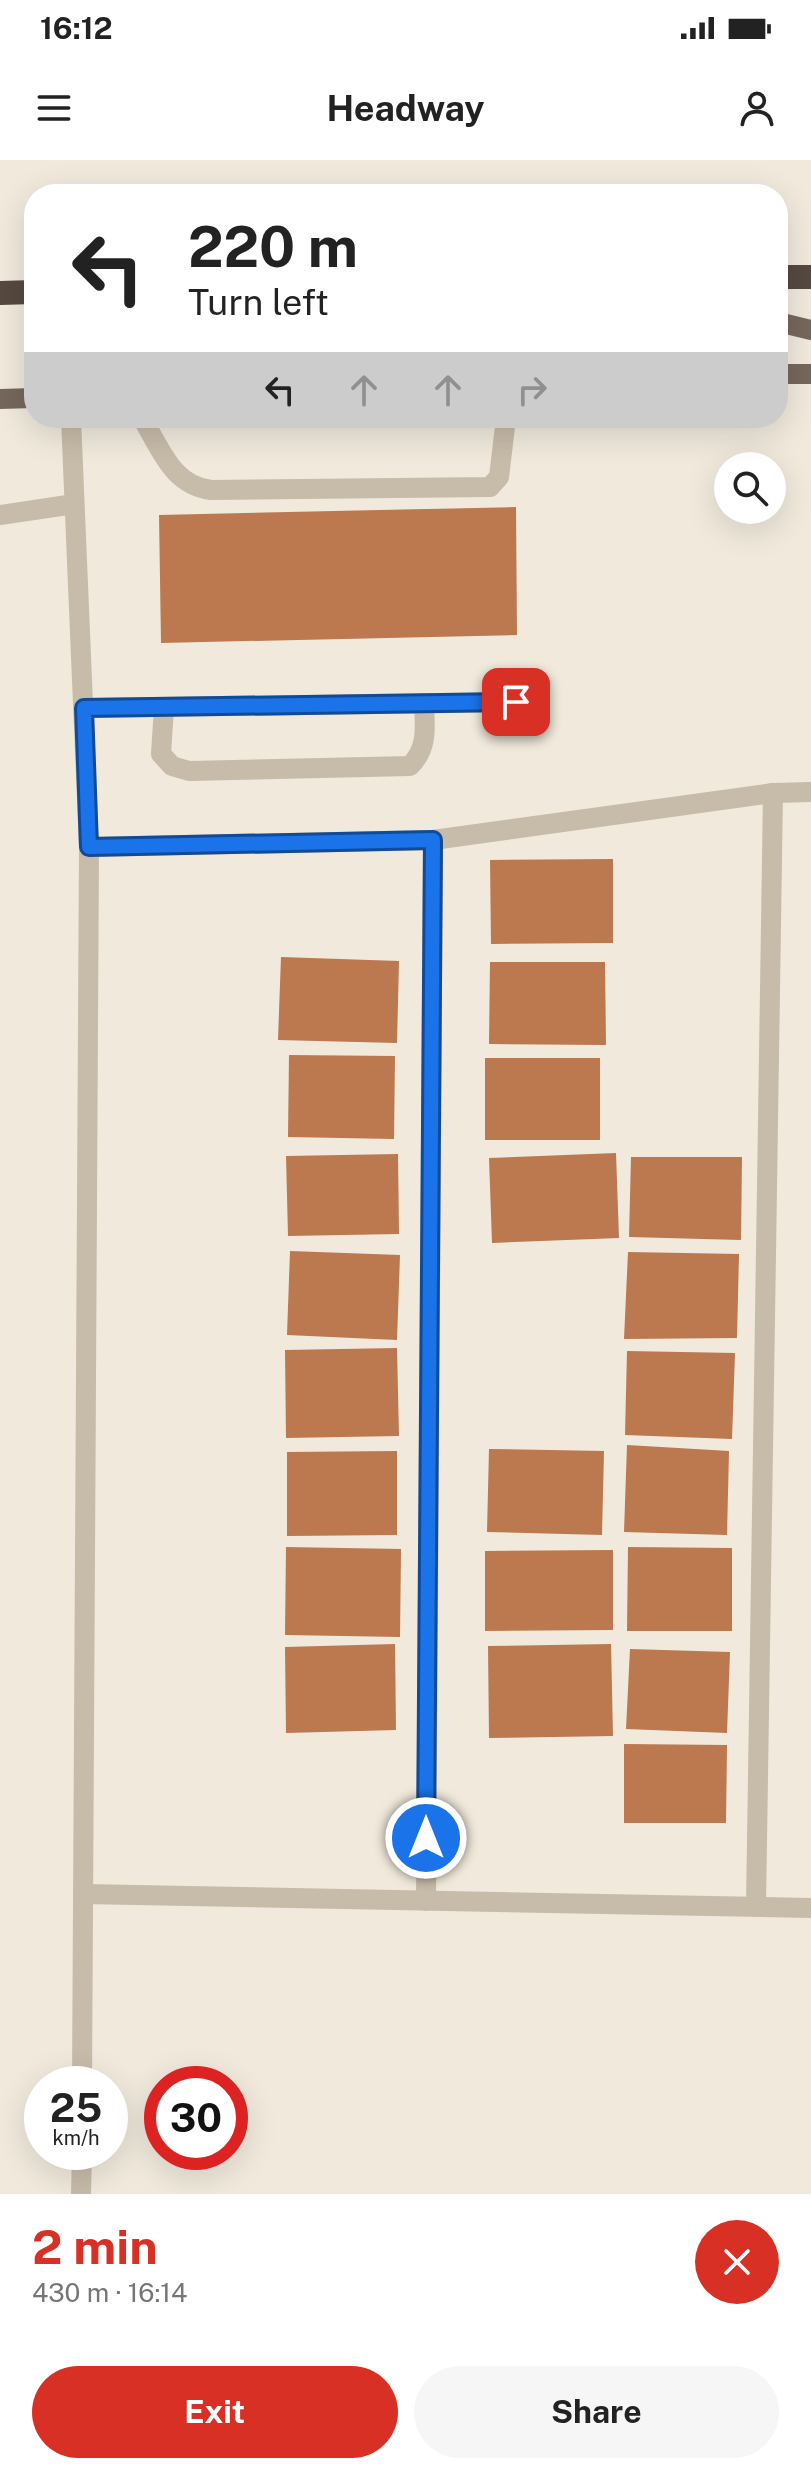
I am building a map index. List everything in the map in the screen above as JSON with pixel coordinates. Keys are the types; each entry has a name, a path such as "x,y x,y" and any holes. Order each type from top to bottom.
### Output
{"highway":[{"path":"788,277 811,277"},
{"path":"0,293 24,292"}],"main road":[{"path":"788,324 811,330"},
{"path":"788,374 811,374"},
{"path":"0,399 24,398"}],"street":[{"path":"71,428 89,847 82,2066"},
{"path":"148,428 178,479 193,488 211,490 490,487 499,477 505,428"},
{"path":"0,515 74,504"},
{"path":"84,708 516,702"},
{"path":"164,707 161,754 172,766 189,771 410,766 421,755 424,703"},
{"path":"89,847 433,840 773,793 811,792"},
{"path":"756,1907 773,793"},
{"path":"426,1901 433,840"},
{"path":"83,1894 811,1908"},
{"path":"81,2194 82,2170"}],"building":[{"path":"516,507 517,635 161,643 159,515"},
{"path":"613,859 613,943 491,944 490,860"},
{"path":"281,957 399,961 397,1043 278,1040"},
{"path":"490,962 605,962 606,1045 489,1044"},
{"path":"289,1055 395,1056 394,1139 288,1137"},
{"path":"485,1058 600,1058 600,1140 485,1140"},
{"path":"616,1153 619,1238 492,1243 489,1158"},
{"path":"398,1154 399,1234 288,1236 286,1156"},
{"path":"631,1157 742,1157 741,1240 629,1237"},
{"path":"290,1251 400,1255 397,1340 287,1335"},
{"path":"628,1252 739,1254 737,1338 624,1339"},
{"path":"397,1348 399,1436 286,1438 285,1350"},
{"path":"627,1351 735,1353 732,1439 625,1435"},
{"path":"627,1445 729,1451 727,1535 624,1532"},
{"path":"489,1449 604,1451 602,1535 487,1532"},
{"path":"397,1451 397,1535 287,1536 287,1452"},
{"path":"286,1547 401,1549 400,1637 285,1635"},
{"path":"628,1547 732,1548 732,1631 627,1631"},
{"path":"613,1550 613,1630 485,1631 485,1551"},
{"path":"395,1644 396,1730 286,1733 285,1647"},
{"path":"611,1644 613,1736 489,1738 488,1646"},
{"path":"630,1649 730,1652 727,1733 626,1729"},
{"path":"624,1744 727,1745 726,1823 624,1823"}],"route":[{"path":"426,1838 433,840 89,847 84,708 516,702"}]}
